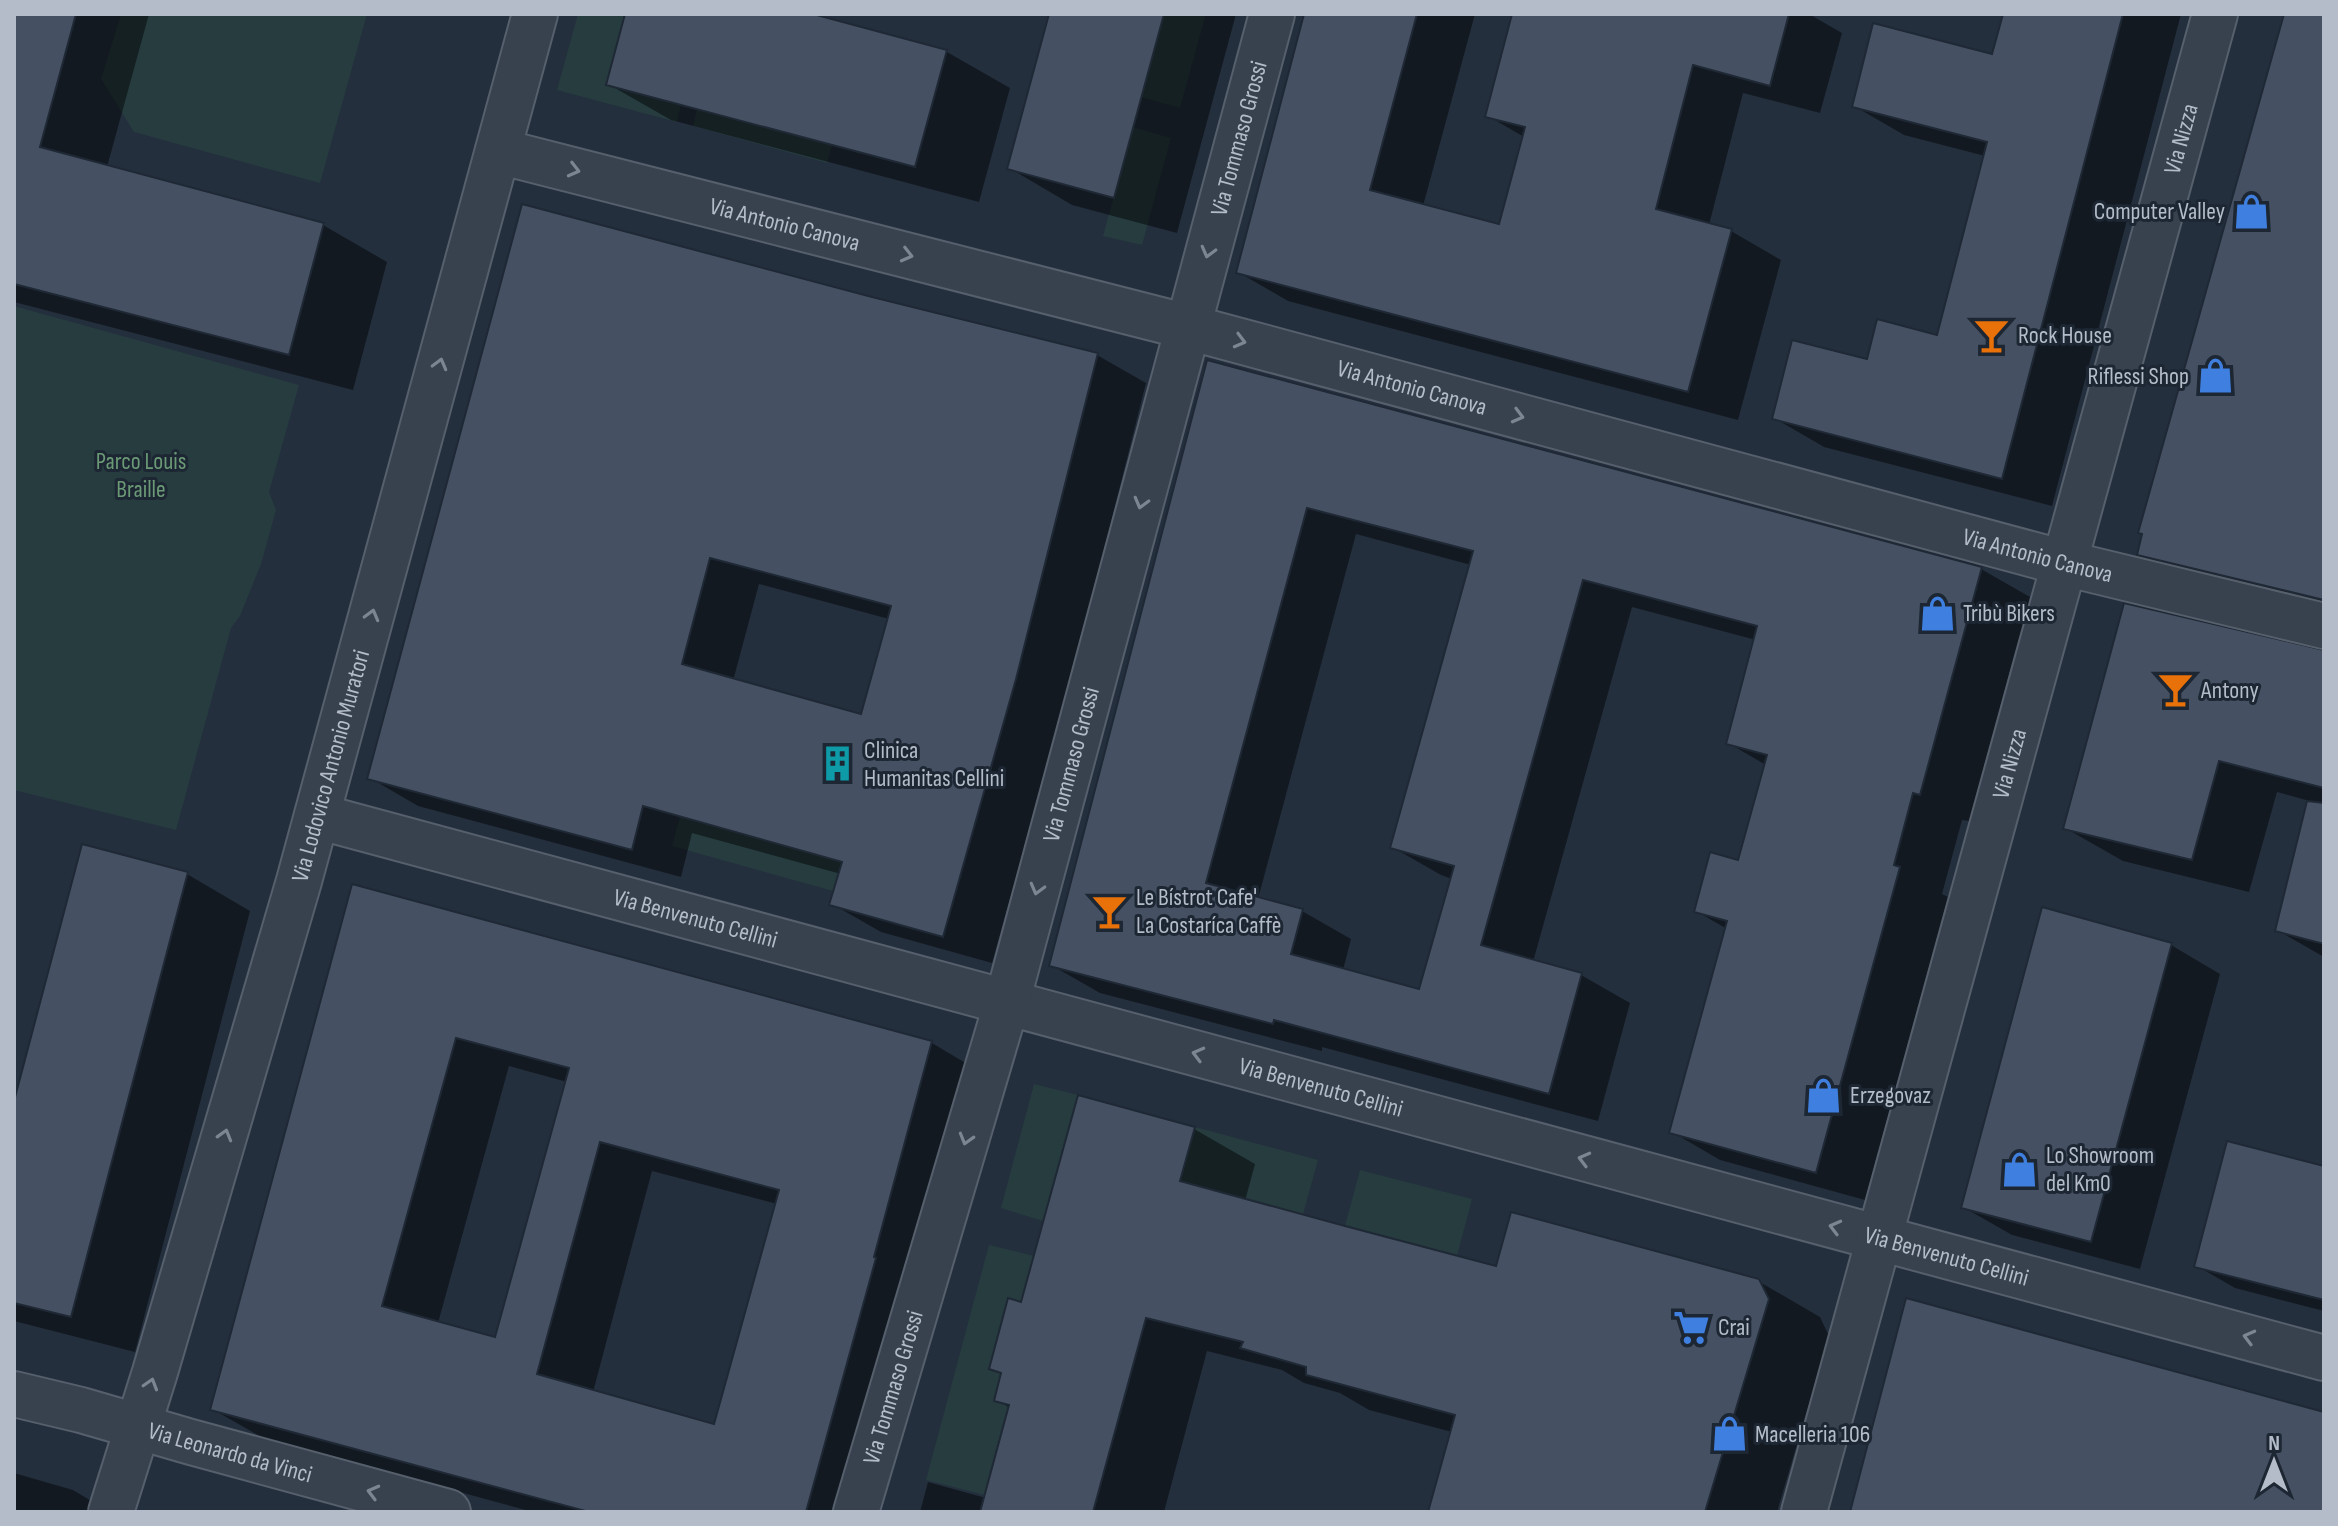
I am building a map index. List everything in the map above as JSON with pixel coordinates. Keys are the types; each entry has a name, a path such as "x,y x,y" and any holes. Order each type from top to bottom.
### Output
{"street":[{"name":"Via Lodovico Antonio Muratori","path":"111,1512 139,1426 317,816 535,14"},
{"name":"Via Tommaso Grossi","path":"856,1512 1007,1002 1272,14"},
{"name":"Via Nizza","path":"1804,1512 2215,14"},
{"name":"Via Antonio Canova","path":"498,151 1188,327 2064,563 2324,626"},
{"name":"Via Benvenuto Cellini","path":"317,816 2324,1358"},
{"name":"Via Leonardo da Vinci","path":"14,1394 448,1512"}],"green space":[{"path":"121,14 367,14 320,183 134,132 101,79"},
{"path":"578,14 625,14 606,85 681,105 677,122 557,90"},
{"path":"1164,14 1206,14 1180,108 1141,97"},
{"path":"697,109 832,145 827,163 693,126"},
{"path":"1133,127 1171,138 1142,245 1103,236"},
{"name":"Parco Louis Braille","path":"14,306 299,385 269,492 276,510 261,564 240,616 231,628 176,830 14,790"},
{"path":"680,816 842,862 833,891 672,846"},
{"path":"1034,1084 1078,1095 1043,1221 1001,1208"},
{"path":"1195,1127 1318,1160 1303,1214 1180,1181"},
{"path":"1360,1170 1472,1199 1457,1256 1345,1226"},
{"path":"989,1245 1034,1256 1021,1302 989,1369 1001,1373 994,1401 1009,1405 985,1495 926,1480"}],"building":[{"path":"14,14 76,14 40,147 324,223 289,355 14,284"},
{"path":"625,14 813,14 947,50 915,167 606,85"},
{"path":"1049,14 1164,14 1114,198 1007,169"},
{"path":"1304,14 1417,14 1370,190 1499,224 1525,127 1485,117 1512,14 1789,14 1770,86 1693,65 1656,209 1732,229 1688,392 1236,273"},
{"path":"2003,14 2123,14 2002,479 1772,419 1792,340 1867,359 1877,319 1937,335 1987,142 1852,107 1873,23 1992,54"},
{"path":"2284,14 2324,14 2324,600 2137,555 2142,534 2138,533"},
{"path":"522,204 1098,353 1016,679 943,937 829,905 842,862 643,806 632,850 367,779","holes":["710,558 891,606 861,714 682,664"]},
{"path":"1207,360 1982,567 1920,795 1913,793 1894,865 1900,867 1816,1173 1669,1133 1727,921 1694,912 1710,852 1738,860 1767,755 1726,744 1757,626 1583,580 1481,945 1582,973 1549,1094 1274,1020 1273,1024 1049,966","holes":["1307,508 1473,551 1390,848 1454,866 1419,989 1291,954 1303,909 1206,883"]},
{"path":"2124,603 2324,650 2324,788 2219,761 2192,860 2063,829"},
{"path":"2307,801 2324,803 2324,944 2275,931"},
{"path":"82,844 188,872 71,1317 14,1303 14,1101"},
{"path":"352,884 932,1041 806,1512 589,1512 210,1410","holes":["456,1038 569,1068 495,1337 382,1306","600,1142 779,1190 714,1424 537,1374"]},
{"path":"2042,907 2172,943 2091,1242 1961,1208"},
{"path":"1078,1095 1195,1127 1180,1181 1345,1226 1496,1266 1511,1212 1759,1279 1769,1299 1705,1512 1428,1512 1455,1415 1306,1375 1306,1367 1240,1348 1243,1342 1146,1318 1093,1512 980,1512 1009,1405 994,1401 1001,1373 989,1369 1008,1298 1021,1302"},
{"path":"2227,1141 2324,1166 2324,1300 2194,1267"},
{"path":"1906,1298 2324,1412 2324,1512 1850,1512"}],"place":[{"name":"Computer Valley","path":"2251,211"},
{"name":"Rock House","path":"1992,335"},
{"name":"Riflessi Shop","path":"2215,376"},
{"name":"Tribù Bikers","path":"1937,613"},
{"name":"Antony","path":"2175,690"},
{"name":"Clinica Humanitas Cellini","path":"838,764"},
{"name":"Le Bístrot Cafe' La Costaríca Caffè","path":"1110,911"},
{"name":"Erzegovaz","path":"1824,1095"},
{"name":"Lo Showroom del Km0","path":"2020,1169"},
{"name":"Crai","path":"1692,1327"},
{"name":"Macelleria 106","path":"1729,1434"}]}
